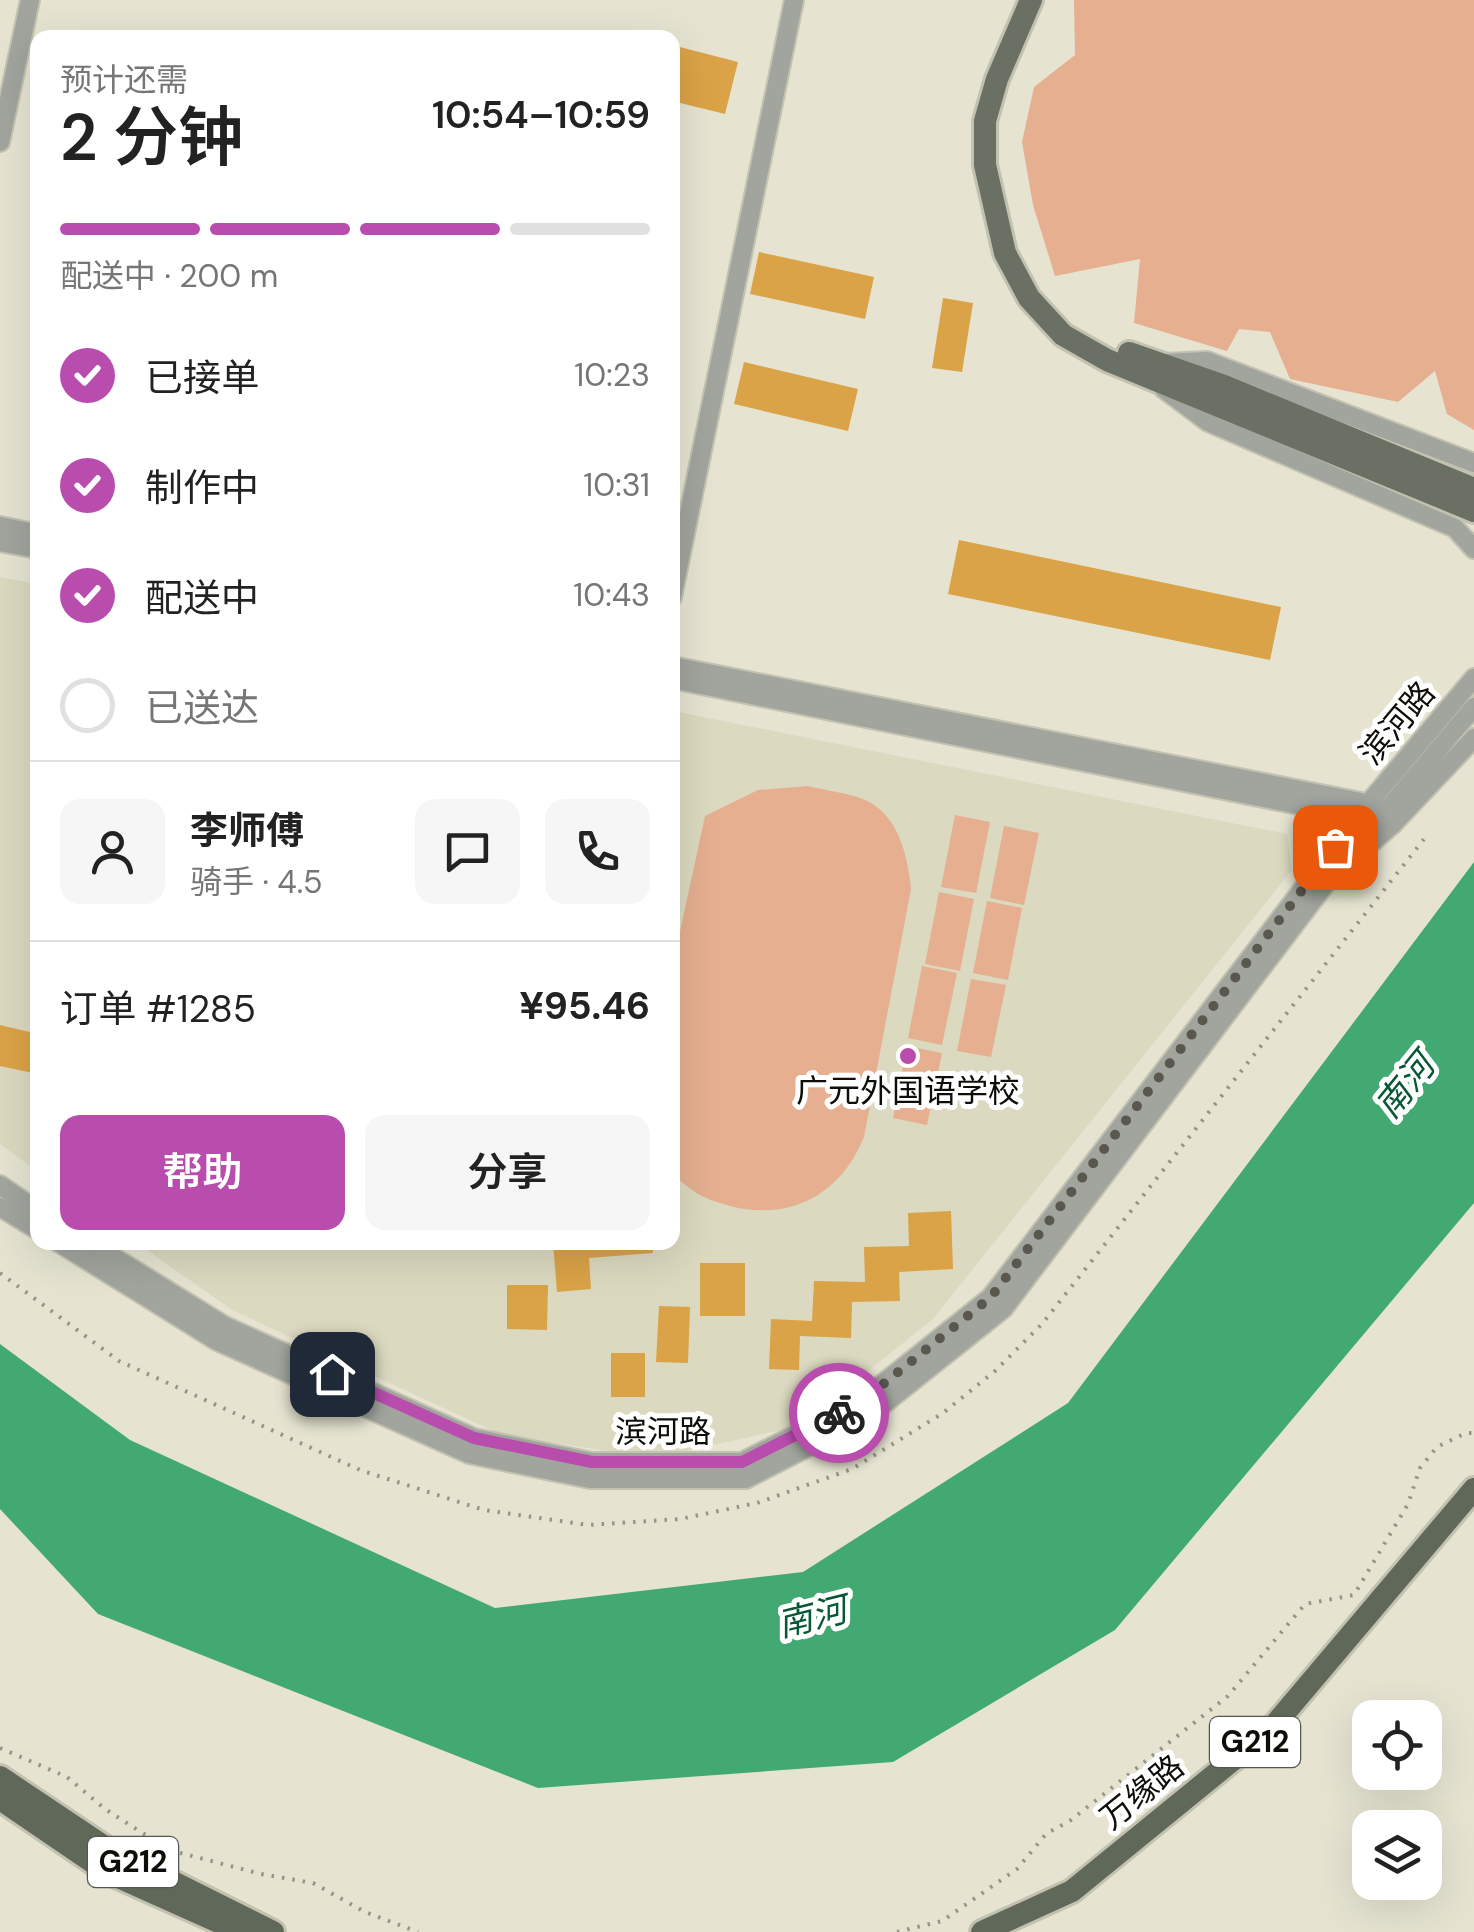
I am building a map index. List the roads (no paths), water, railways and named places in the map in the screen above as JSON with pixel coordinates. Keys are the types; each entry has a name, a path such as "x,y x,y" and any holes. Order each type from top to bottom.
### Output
{"highway":[{"name":"万缘路","path":"982,1932 1072,1891 1272,1728 1474,1489"},
{"name":"万缘路","path":"1017,1932 1080,1902 1280,1740 1474,1511"},
{"name":"G212","path":"0,1778 108,1850 274,1932"},
{"name":"G212","path":"0,1799 107,1872 241,1932"}],"main road":[{"path":"1031,0 997,79 986,121 985,165 1005,253 1029,298 1064,334 1107,360 1152,370 1474,489"},
{"path":"1047,0 1011,84 1000,123 1000,164 1019,248 1040,289 1072,323 1152,370"},
{"path":"1220,395 1474,511"}],"street":[{"path":"0,142 30,0"},
{"path":"680,558 794,0"},
{"path":"1152,370 1207,361 1474,463"},
{"path":"1152,370 1208,422 1455,528 1474,550"},
{"path":"0,526 30,532"},
{"path":"0,542 30,548"},
{"path":"680,668 1376,814"},
{"name":"滨河路","path":"71,1250 217,1341 469,1454 590,1478 746,1478 870,1416 1003,1309 1332,875 1474,678"},
{"path":"680,681 1376,814 1436,780 1474,738"},
{"name":"滨河路","path":"102,1250 225,1326 474,1438 592,1462 742,1462 861,1402 991,1297 1376,814 1474,707"},
{"path":"0,1185 30,1206"},
{"path":"0,1207 30,1225"}],"water":[{"name":"南河","path":"1474,862 1474,1203 1115,1630 893,1762 538,1788 98,1614 0,1509 0,1344 130,1440 495,1608 803,1572 1068,1403"}],"place":[{"name":"广元外国语学校","path":"908,1056"}]}
